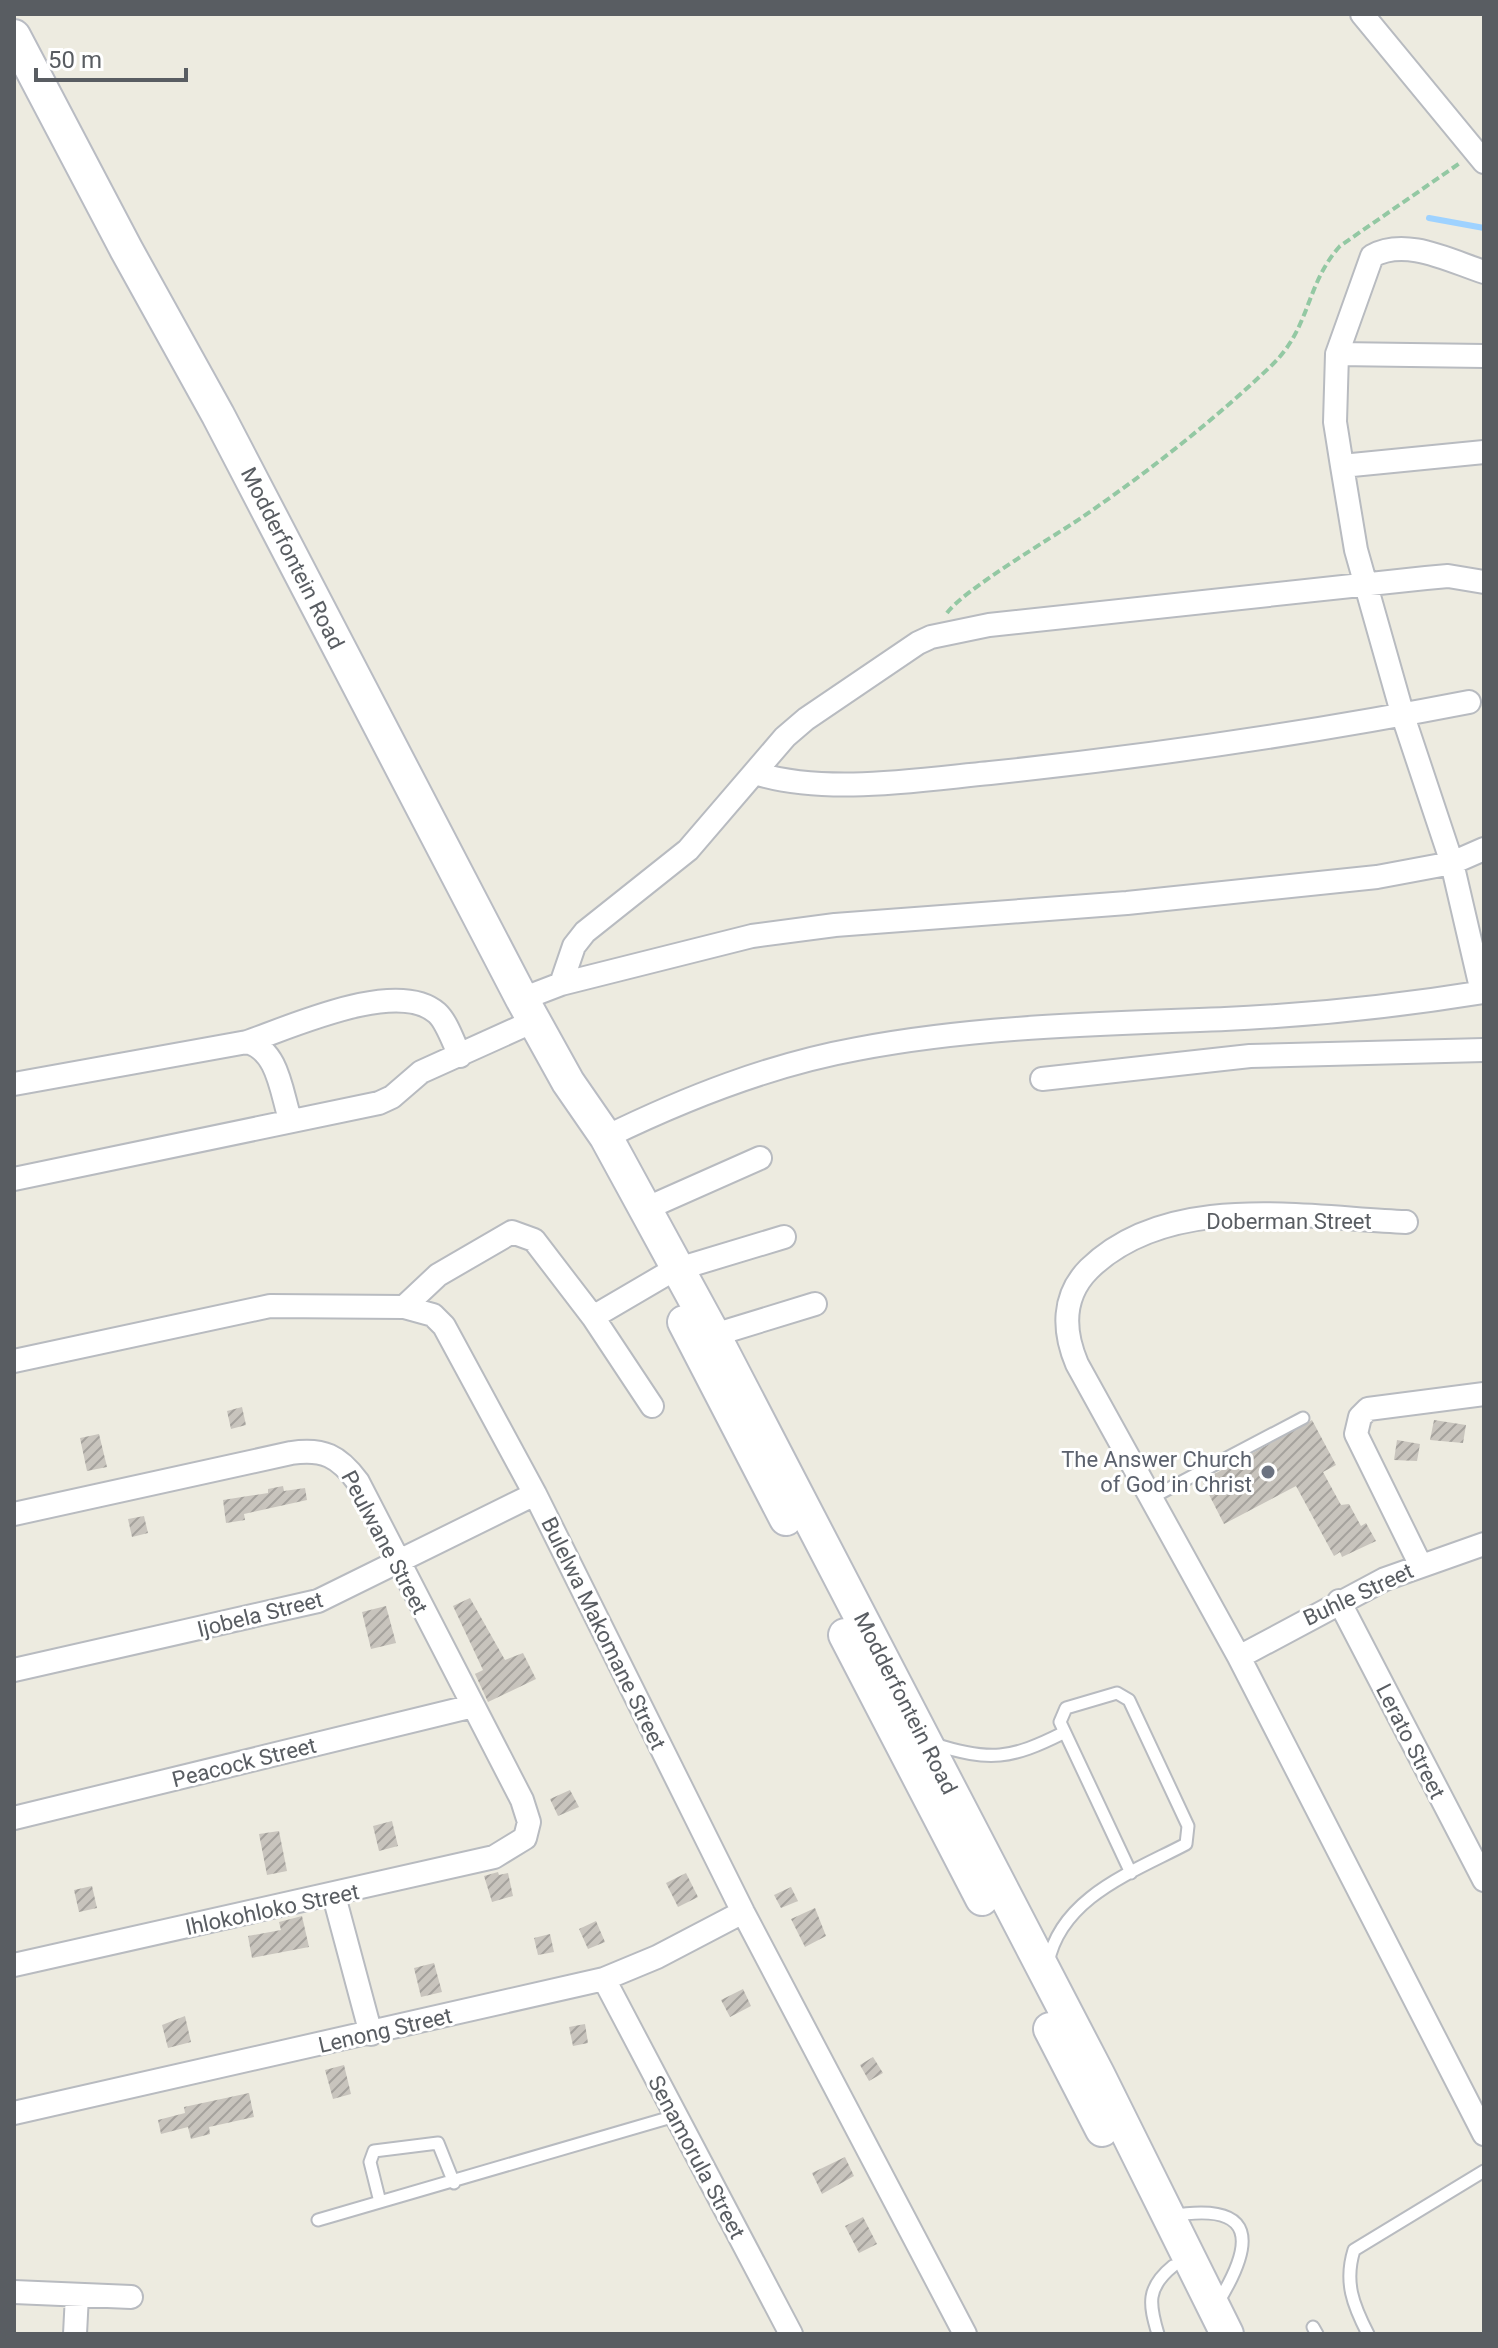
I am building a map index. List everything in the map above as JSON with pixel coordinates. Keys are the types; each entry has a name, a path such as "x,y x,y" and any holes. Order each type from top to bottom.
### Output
{"main road":[{"name":"Modderfontein Road","path":"14,36 218,415 528,1010 568,1082 606,1137 645,1209 712,1380 1173,2266 1216,2325"},
{"name":"Modderfontein Road","path":"568,1082 571,1104 588,1139 670,1273 714,1335 1169,2216 1216,2325"}],"street":[{"path":"1362,14 1480,157"},
{"path":"606,1137 708,1091 785,1065 856,1049 1009,1030 1342,1011 1483,992 1452,863 1403,716 1356,550 1335,422 1337,354 1367,264 1378,253 1388,249 1407,249 1484,272"},
{"path":"1337,354 1484,356"},
{"path":"1342,466 1484,452"},
{"path":"561,984 574,946 585,932 688,850 785,737 806,719 931,637 989,625 1448,576 1484,582"},
{"path":"755,773 813,783 909,781 1158,754 1403,716 1469,702"},
{"path":"14,1179 290,1119 379,1103 392,1097 421,1072 460,1056 561,984 709,946 780,932 1377,877 1452,863 1484,849"},
{"path":"14,1084 247,1042 362,1005 415,1001 438,1013 460,1056"},
{"path":"247,1042 260,1046 269,1055 290,1119"},
{"path":"1042,1079 1250,1056 1484,1050"},
{"path":"645,1209 760,1158"},
{"name":"Doberman Street","path":"1151,1498 1077,1364 1066,1329 1067,1311 1081,1277 1099,1260 1141,1234 1171,1224 1235,1217 1406,1222"},
{"path":"404,1307 438,1275 512,1232 534,1240 593,1317 652,1406"},
{"path":"593,1317 670,1273 784,1237"},
{"path":"714,1335 815,1304"},
{"name":"Bulelwa Makomane Street","path":"14,1361 270,1306 404,1307 433,1315 444,1326 535,1494 743,1912 965,2334"},
{"path":"1420,1564 1356,1434 1356,1425 1368,1409 1484,1394"},
{"name":"Peulwane Street","path":"14,1514 291,1453 328,1452 345,1464 358,1482 473,1706 527,1812 528,1831 525,1838"},
{"name":"Ijobela Street","path":"14,1670 289,1610 343,1591 535,1494"},
{"path":"1151,1498 1239,1657 1484,2134"},
{"name":"Buhle Street","path":"1239,1657 1339,1601 1420,1564 1484,1544"},
{"name":"Lerato Street","path":"1339,1601 1484,1880"},
{"name":"Peacock Street","path":"14,1818 473,1706"},
{"name":"Ihlokohloko Street","path":"14,1965 334,1896 494,1857 525,1838"},
{"path":"334,1896 371,2034"},
{"name":"Lenong Street","path":"14,2113 604,1979 657,1957 743,1912"},
{"name":"Senamorula Street","path":"604,1979 791,2334"},
{"path":"14,2292 131,2297"},
{"path":"75,2334 77,2295"}],"lane":[{"path":"1151,1498 1303,1418"},
{"path":"1046,1975 1051,1946 1074,1911 1131,1873 1186,1844 1189,1833 1129,1700 1117,1693 1066,1708 1060,1716 1063,1733 1131,1873"},
{"path":"926,1742 960,1753 1003,1757 1034,1748 1063,1733"},
{"path":"318,2220 454,2183 675,2116"},
{"path":"380,2202 370,2162 374,2151 438,2143 454,2183"},
{"path":"1368,2334 1353,2304 1348,2271 1354,2250 1484,2171"},
{"path":"1169,2216 1201,2211 1221,2212 1232,2217 1239,2230 1242,2254 1216,2325"},
{"path":"1158,2334 1149,2304 1160,2277 1173,2266"}],"path":[{"path":"931,637 951,607 1159,461 1271,367 1299,333 1314,286 1325,263 1340,246 1480,157"}],"building":[{"path":"242,1407 246,1425 231,1429 227,1411"},
{"name":"The Answer Church of God in Christ","path":"1312,1420 1336,1465 1323,1472 1341,1505 1349,1504 1361,1526 1366,1523 1376,1541 1342,1557 1340,1552 1334,1556 1296,1486 1224,1524 1202,1481"},
{"path":"1434,1420 1466,1425 1463,1443 1430,1440"},
{"path":"99,1434 107,1467 87,1471 80,1438"},
{"path":"1397,1440 1420,1444 1417,1461 1394,1460"},
{"path":"283,1486 284,1491 305,1488 307,1500 244,1514 245,1520 226,1523 223,1500 268,1493 268,1489"},
{"path":"144,1516 148,1533 132,1537 128,1519"},
{"path":"470,1598 505,1660 523,1653 536,1679 488,1702 475,1674 483,1670 453,1606"},
{"path":"386,1606 396,1643 371,1649 362,1612"},
{"path":"570,1790 579,1807 558,1816 550,1799"},
{"path":"392,1821 398,1846 379,1851 373,1826"},
{"path":"279,1831 287,1871 267,1875 259,1834"},
{"path":"498,1872 499,1875 508,1873 513,1896 492,1902 484,1876"},
{"path":"686,1873 698,1897 678,1907 666,1883"},
{"path":"92,1886 97,1908 79,1912 74,1890"},
{"path":"791,1887 798,1901 781,1908 774,1895"},
{"path":"815,1908 826,1936 805,1947 791,1919"},
{"path":"302,1916 309,1947 252,1958 248,1936 281,1930 279,1922"},
{"path":"596,1921 605,1942 588,1949 579,1929"},
{"path":"550,1934 554,1952 538,1955 534,1938"},
{"path":"434,1963 442,1992 421,1997 414,1968"},
{"path":"743,1989 751,2006 730,2017 721,2000"},
{"path":"185,2016 191,2042 168,2048 162,2025"},
{"path":"585,2024 588,2043 573,2046 569,2027"},
{"path":"873,2057 883,2073 869,2081 860,2065"},
{"path":"344,2065 351,2094 333,2099 325,2070"},
{"path":"249,2093 254,2117 209,2127 210,2134 191,2139 188,2127 161,2134 158,2120 185,2113 184,2107"},
{"path":"845,2157 854,2176 822,2194 812,2173"},
{"path":"863,2217 877,2244 859,2253 845,2226"}],"waterway":[{"path":"1429,218 1484,228"}],"place":[{"name":"The Answer Church of God in Christ","path":"1268,1472"}]}
